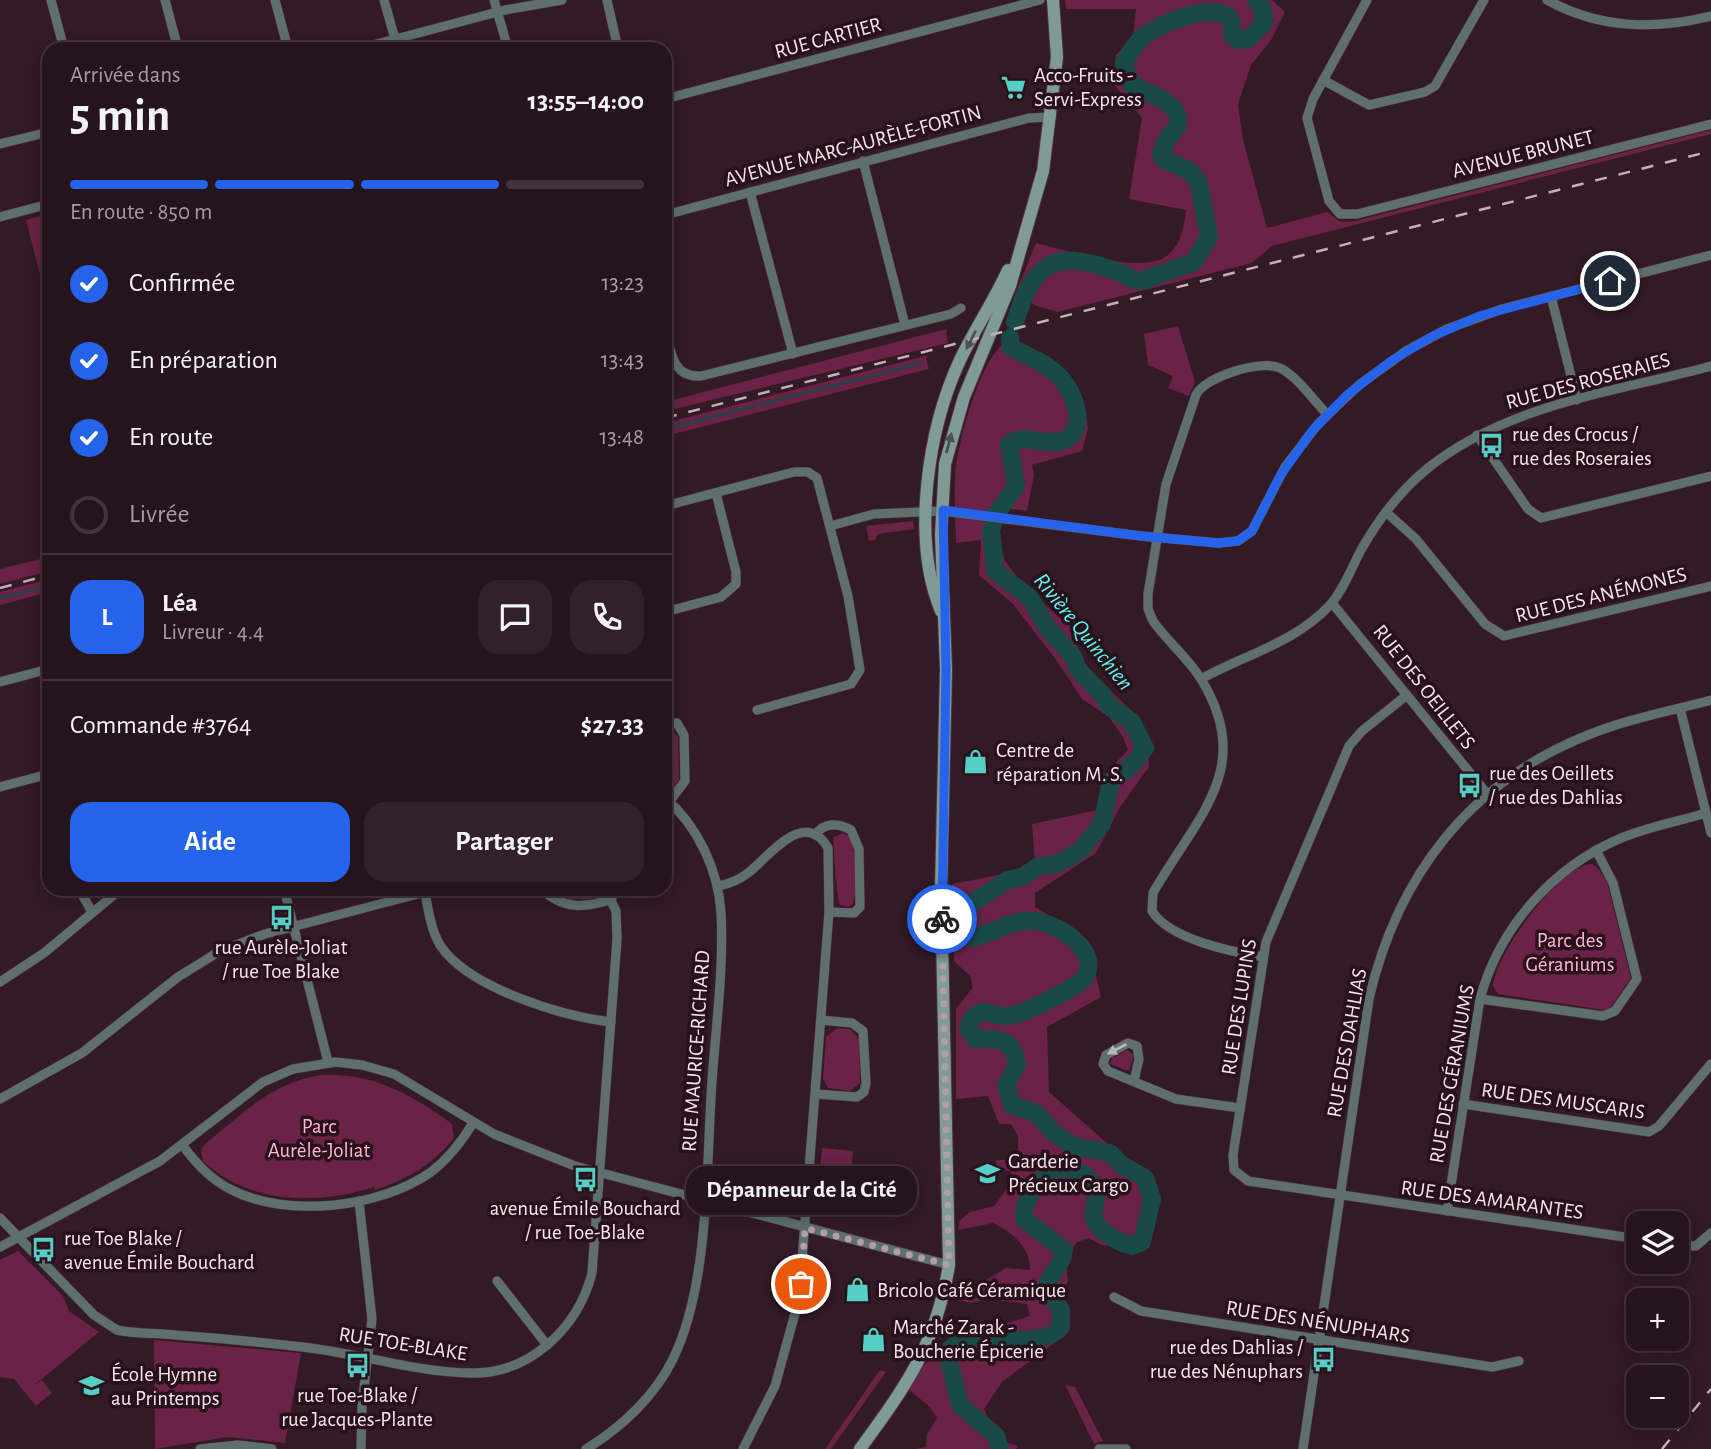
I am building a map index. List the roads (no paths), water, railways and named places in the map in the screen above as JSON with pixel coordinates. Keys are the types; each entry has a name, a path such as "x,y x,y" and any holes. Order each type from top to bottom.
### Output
{"main road":[{"path":"860,1449 905,1387 923,1356 940,1311 949,1265 941,889 946,670 943,510 945,464 953,428 975,366 1010,286 1043,171 1056,57 1053,0"},
{"path":"944,617 931,585 928,510 930,463 946,396 961,359 1004,280 1026,231"}],"street":[{"path":"51,0 62,42"},
{"path":"165,0 176,42"},
{"path":"275,0 286,42"},
{"path":"384,0 395,39"},
{"path":"494,0 506,42"},
{"path":"384,42 497,13 562,0"},
{"path":"607,0 616,42"},
{"name":"RUE CARTIER","path":"672,97 1041,0"},
{"path":"1367,0 1323,80 1368,105 1430,90 1440,79 1484,0"},
{"path":"1547,0 1590,19 1626,26 1664,26 1711,16"},
{"name":"AVENUE BRUNET","path":"1323,80 1309,108 1308,122 1329,201 1335,210 1344,215 1711,124"},
{"name":"AVENUE MARC-AURÈLE-FORTIN","path":"672,213 1029,118 1051,117"},
{"path":"0,145 42,134"},
{"path":"863,161 905,325"},
{"path":"750,192 793,354"},
{"path":"0,217 42,206"},
{"path":"830,526 874,514 943,510 1226,543 1247,536 1290,460 1327,414 1370,375 1431,337 1490,312 1711,255"},
{"path":"1551,296 1577,400"},
{"path":"672,355 674,363 684,374 707,376 955,313 961,308"},
{"name":"RUE DES ROSERAIES","path":"1201,679 1299,631 1332,603 1386,512 1421,474 1477,435 1510,420 1577,400 1711,366"},
{"path":"1263,957 1203,944 1158,918 1151,907 1153,893 1223,770 1224,727 1201,679 1149,614 1148,594 1169,475 1196,395 1203,384 1258,367 1277,367 1290,376 1327,414"},
{"path":"1477,435 1528,509 1541,518 1711,476"},
{"path":"672,504 794,472 808,472 817,478 848,596 859,675 852,684 757,710"},
{"path":"672,610 721,597 736,584 736,572 716,493"},
{"name":"RUE DES ANÉMONES","path":"1386,512 1427,551 1485,624 1504,636 1711,586"},
{"name":"RUE DES OEILLETS","path":"1332,603 1488,795"},
{"path":"0,682 42,671"},
{"name":"RUE DES LUPINS","path":"1340,1195 1240,1177 1232,1162 1263,957 1271,926 1349,746 1362,731 1407,695"},
{"name":"RUE DES DAHLIAS","path":"1303,1449 1367,1012 1382,950 1405,895 1423,866 1453,828 1488,795 1523,768 1566,744 1612,726 1711,700"},
{"path":"1680,708 1711,834"},
{"path":"672,724 677,723 684,735 685,782 672,795"},
{"path":"0,787 42,776"},
{"name":"RUE MAURICE-RICHARD","path":"586,1449 631,1414 651,1392 672,1360 695,1289 704,1201 722,930 718,886 699,841 672,806"},
{"name":"RUE DES GÉRANIUMS","path":"1447,1211 1480,999 1493,962 1525,911 1561,874 1596,850 1639,832 1706,813"},
{"path":"815,835 822,827 839,825 852,830 859,843 860,907 854,913 829,912"},
{"path":"718,886 747,874 789,836 801,832 815,835 826,843 830,856 829,912 800,1292 790,1341 769,1402 743,1449"},
{"path":"1480,999 1603,1016 1615,1011 1632,990 1636,974 1615,887 1596,850"},
{"path":"83,896 92,912"},
{"path":"1,978 44,953 111,896"},
{"path":"286,896 328,1062"},
{"path":"0,1099 82,1053 198,964 242,942 410,896"},
{"path":"426,896 438,942 456,962 530,1003 577,1017 611,1022"},
{"path":"551,896 570,905 592,905 612,899"},
{"name":"RUE TOE-BLAKE","path":"0,1218 94,1315 117,1330 305,1347 446,1371 481,1373 521,1362 547,1345 570,1321 589,1286 618,928 610,896"},
{"path":"816,1094 857,1097 864,1092 866,1083 863,1031 852,1023 821,1020"},
{"path":"1134,1081 1139,1055 1137,1045 1128,1043 1106,1055 1102,1061 1106,1069 1134,1081 1176,1099 1240,1108"},
{"path":"0,1247 134,1177 183,1146 264,1082 293,1069 328,1062 362,1065 394,1074 473,1123 525,1148 600,1173 949,1265"},
{"name":"RUE DES MUSCARIS","path":"1463,1104 1649,1132 1659,1126 1711,1063"},
{"path":"183,1146 217,1182 247,1196 314,1206 359,1201 395,1190 431,1172 457,1145 473,1123"},
{"name":"RUE DES AMARANTES","path":"1340,1195 1626,1237"},
{"path":"359,1201 372,1309 362,1405 361,1449"},
{"path":"1689,1246 1696,1246 1711,1233"},
{"path":"497,1281 547,1345"},
{"name":"RUE DES NÉNUPHARS","path":"1114,1297 1141,1311 1319,1342 1492,1367 1519,1362"},
{"path":"200,1449 238,1446 272,1449"},
{"path":"1099,1449 1126,1449"}],"waterway":[{"name":"Rivière Quinchien","path":"1015,322 1030,285 1039,273 1050,265 1062,261 1095,264 1141,281 1194,262 1209,237 1199,183 1190,171 1163,159 1161,154 1166,141 1178,125 1178,117 1175,110 1162,99 1131,84 1124,64 1134,46 1150,32 1173,21 1200,13 1223,14 1231,21 1232,35 1238,40 1248,39 1264,23 1263,10 1256,0"},
{"name":"Rivière Quinchien","path":"1000,1449 996,1436 960,1405 947,1353 957,1344 970,1339 1034,1339 1049,1335 1061,1327 1061,1310 1046,1288 1064,1250 1025,1220 1025,1208 1031,1193 1049,1174 1062,1169 1076,1170 1091,1181 1096,1191 1096,1223 1112,1238 1132,1246 1142,1242 1152,1199 1145,1178 1122,1165 1110,1153 1073,1146 1056,1135 1036,1113 1012,1105 1006,1085 1017,1065 1012,1049 1004,1041 975,1039 968,1028 972,1018 982,1012 1002,1016 1016,1014 1037,1006 1085,977 1087,957 1082,948 1064,932 1043,923 1025,921 971,938 963,927 964,908 1008,880 1022,877 1039,866 1057,864 1080,851 1102,824 1111,781 1132,765 1145,748 1132,722 1109,706 1102,694 1078,670 1074,658 1047,627 1030,598 995,571 991,530 997,513 1016,486 1009,444 1021,440 1062,441 1071,436 1077,419 1074,399 1064,381 1047,366 1011,347 1010,338"},
{"path":"672,427 921,363"},
{"path":"0,598 42,588"}],"railway":[{"path":"672,416 1711,151"},
{"path":"0,588 42,577"},
{"path":"1662,1449 1711,1389"}],"place":[{"name":"Acco-Fruits - Servi-Express","path":"1014,87"},
{"name":"rue des Crocus / rue des Roseraies","path":"1492,446"},
{"name":"Centre de réparation M. S.","path":"976,762"},
{"name":"rue des Oeillets / rue des Dahlias","path":"1469,785"},
{"name":"rue Aurèle-Joliat / rue Toe Blake","path":"281,918"},
{"name":"Garderie Précieux Cargo","path":"988,1173"},
{"name":"avenue Émile Bouchard / rue Toe-Blake","path":"585,1179"},
{"name":"rue Toe Blake / avenue Émile Bouchard","path":"44,1250"},
{"name":"Dépanneur de la Cité","path":"801,1284"},
{"name":"Bricolo Café Céramique","path":"857,1290"},
{"name":"Marché Zarak - Boucherie Épicerie","path":"873,1339"},
{"name":"rue des Dahlias / rue des Nénuphars","path":"1323,1359"},
{"name":"rue Toe-Blake / rue Jacques-Plante","path":"357,1366"},
{"name":"École Hymne au Printemps","path":"91,1386"}],"park label":[{"name":"Parc des Géraniums","path":"1570,952"},
{"name":"Parc Aurèle-Joliat","path":"319,1138"}]}
